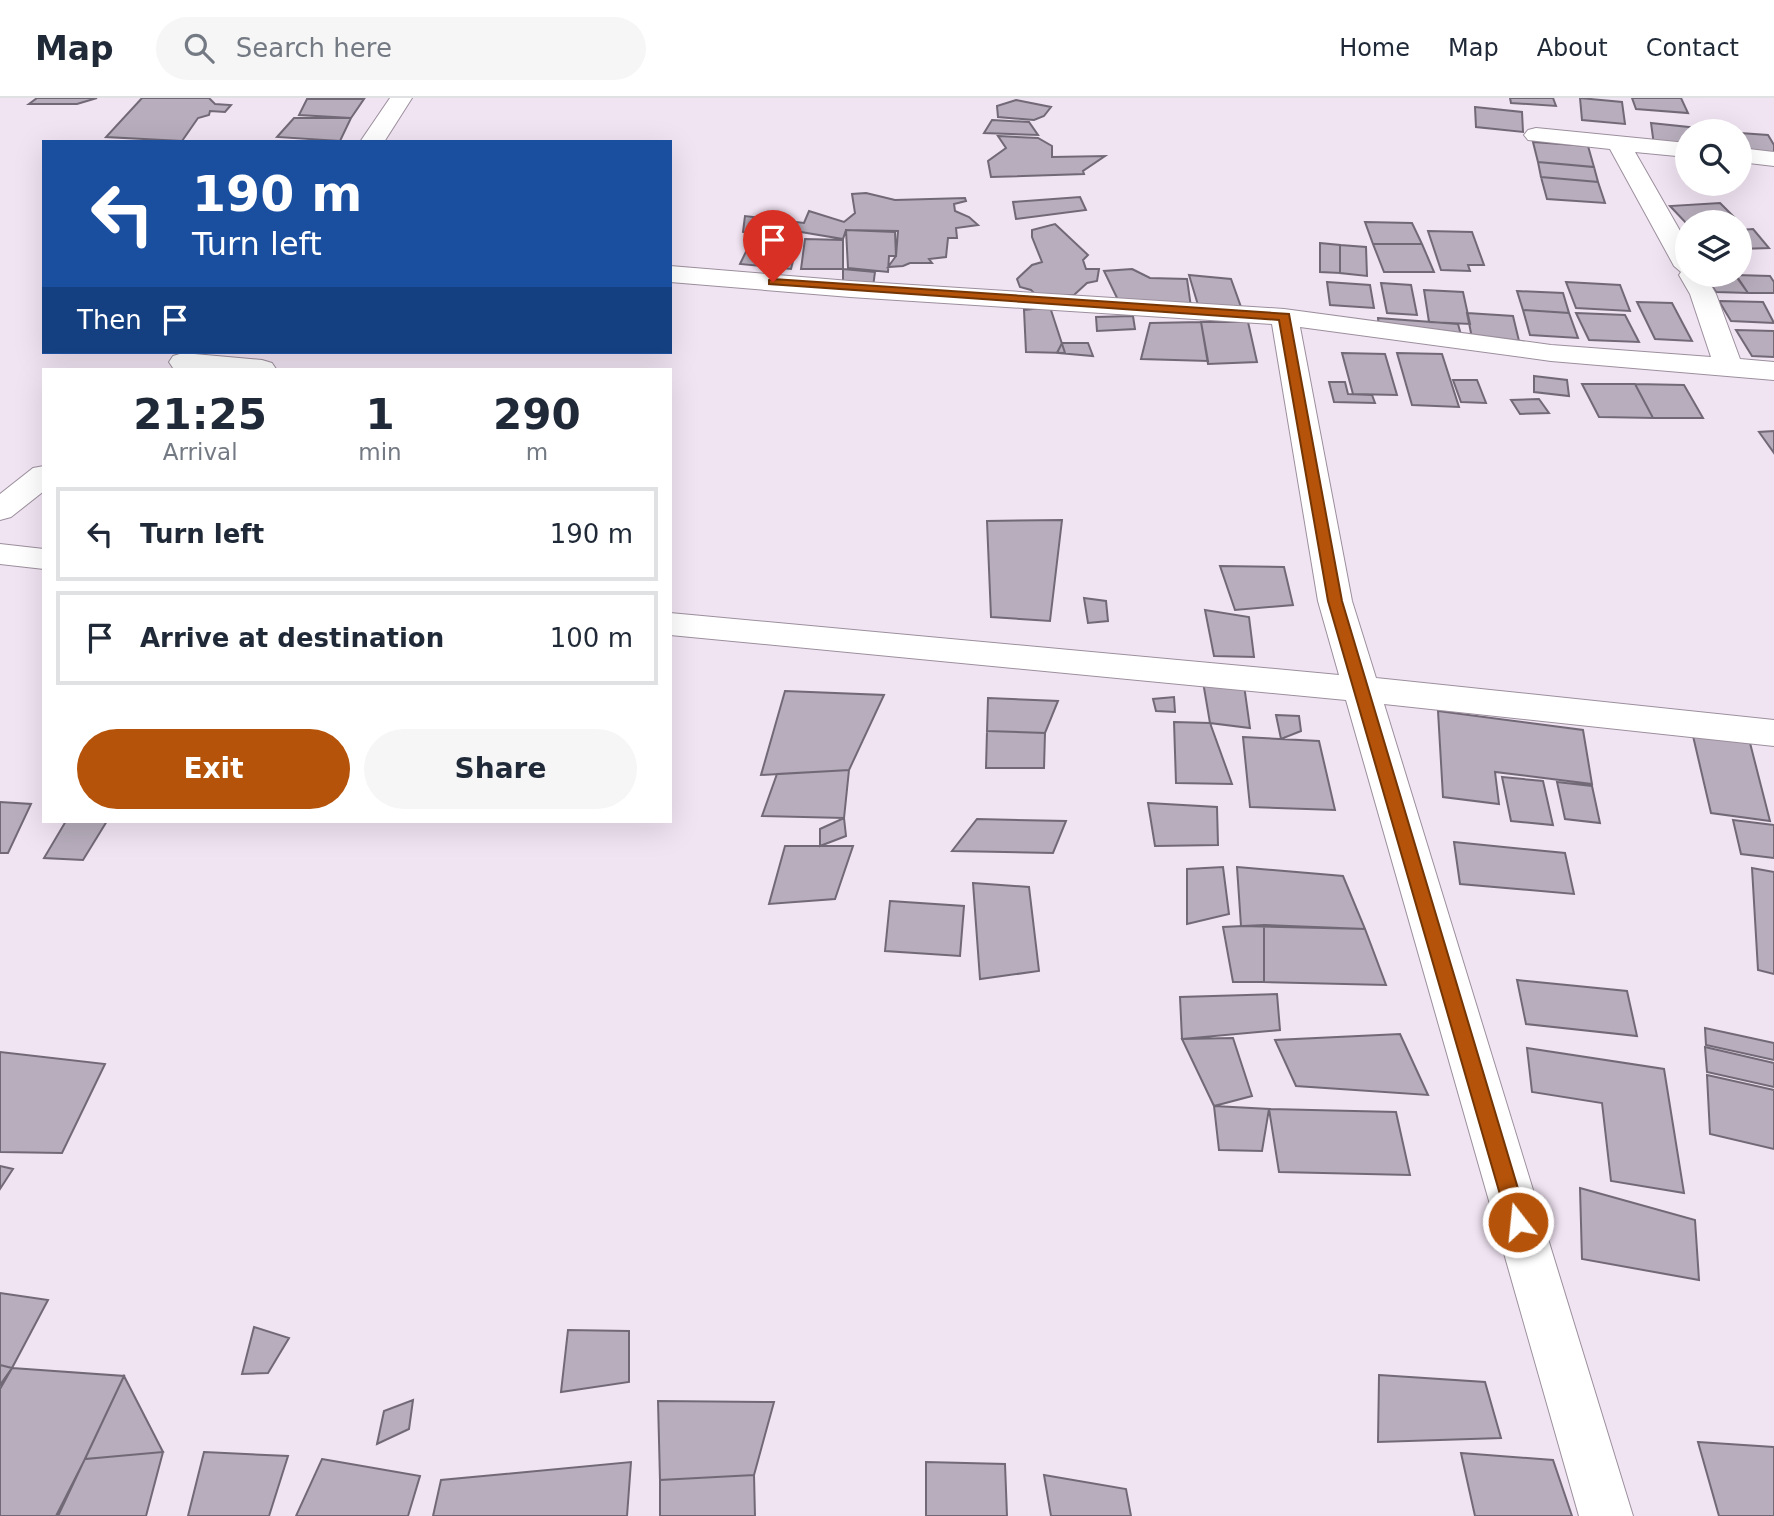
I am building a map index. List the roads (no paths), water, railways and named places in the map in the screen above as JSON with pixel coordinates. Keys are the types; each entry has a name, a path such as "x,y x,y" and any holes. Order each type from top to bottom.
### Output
{"street":[{"path":"373,140 401,98"},
{"path":"1536,135 1675,149"},
{"path":"1618,142 1675,244"},
{"path":"1752,156 1774,159"},
{"path":"672,274 850,289 1284,317 1551,353 1774,371"},
{"path":"1699,287 1729,366"},
{"path":"1284,317 1335,601 1606,1516"},
{"path":"184,361 252,368"},
{"path":"0,510 42,477"},
{"path":"0,554 42,559"},
{"path":"672,624 1359,688 1774,733"}]}
